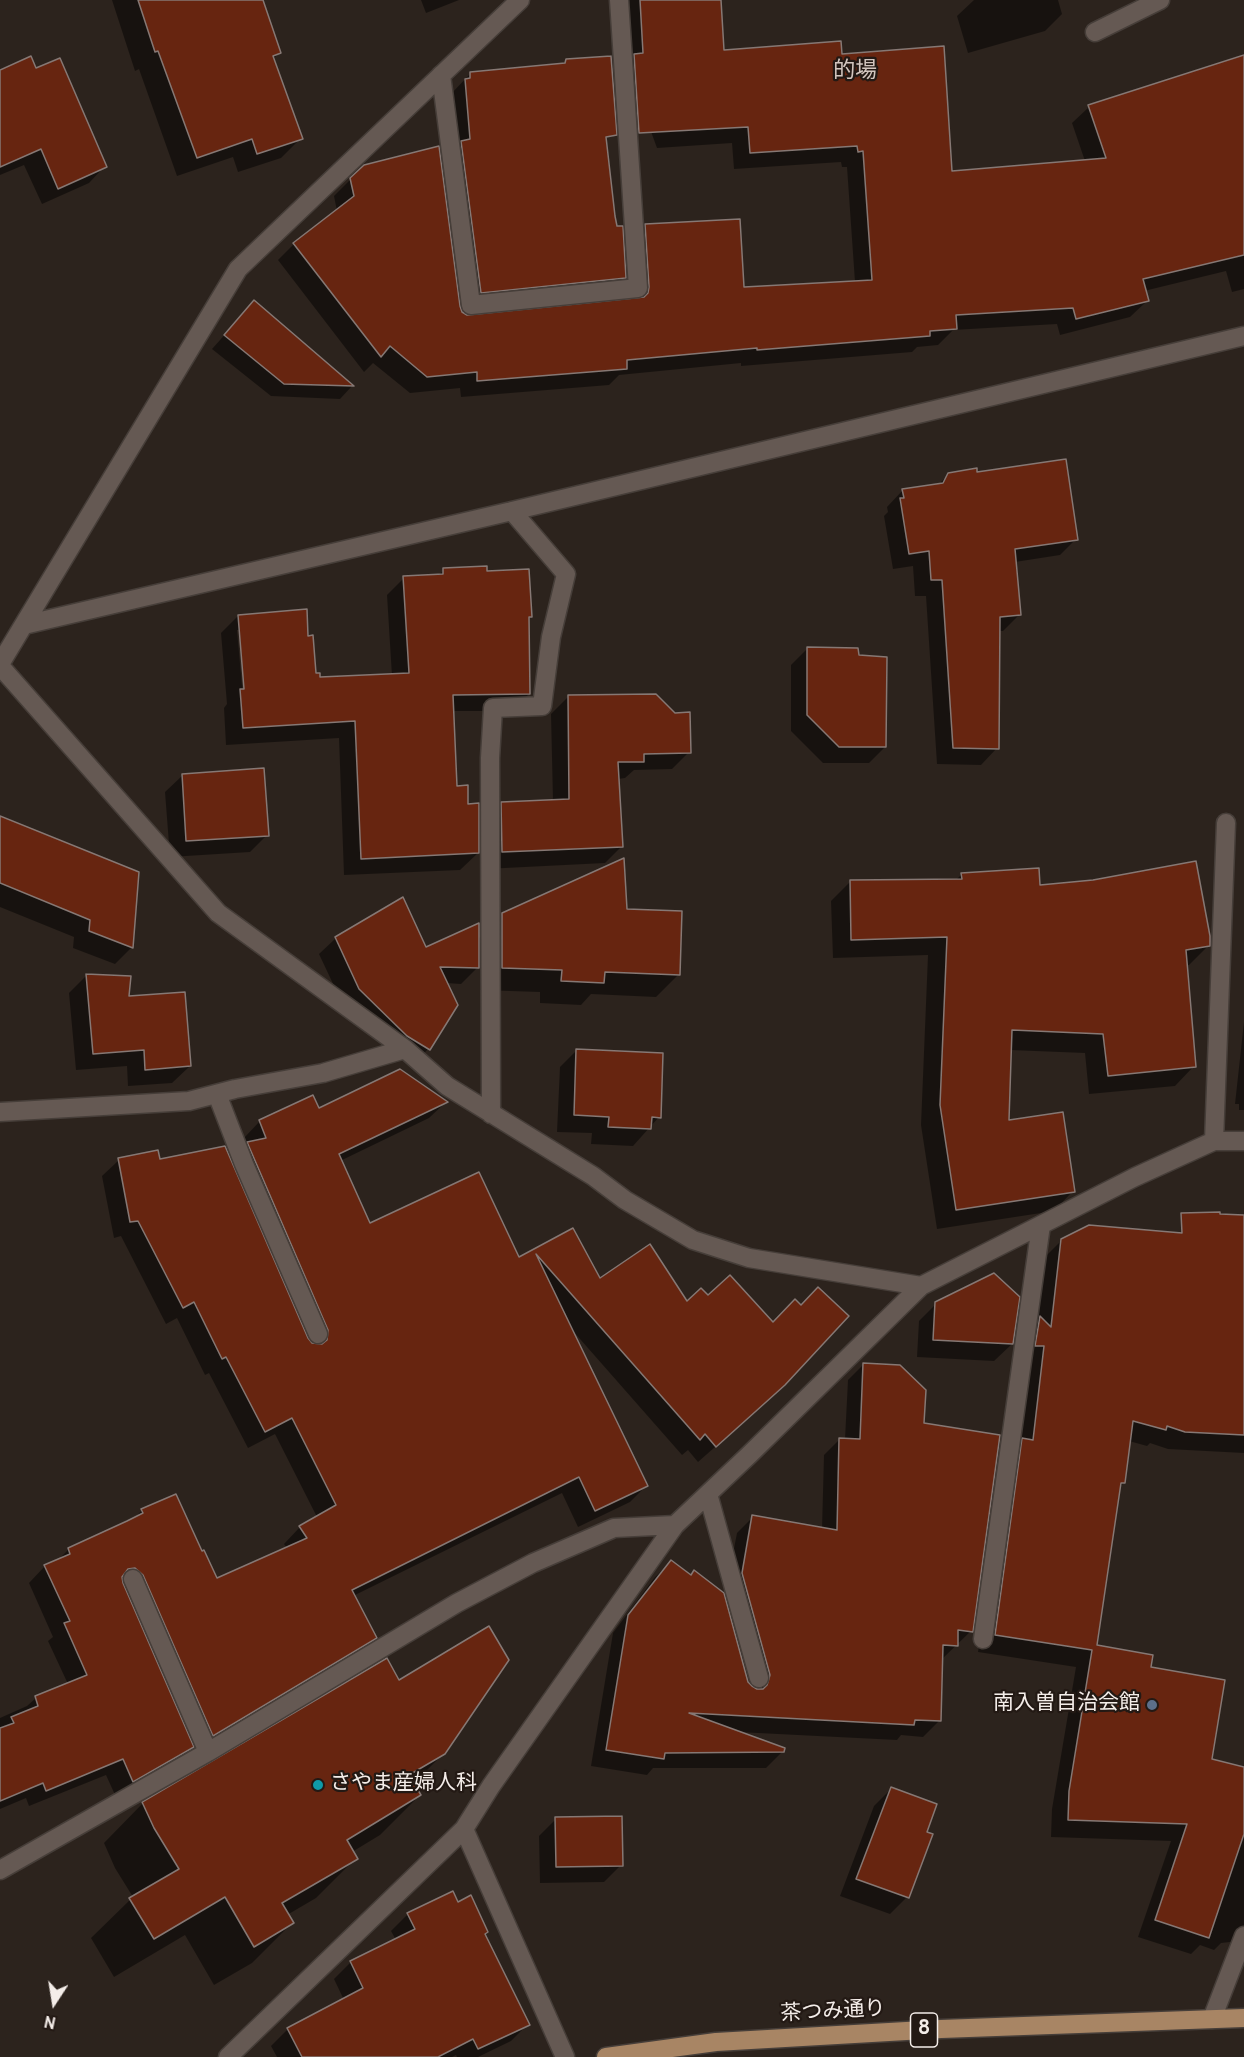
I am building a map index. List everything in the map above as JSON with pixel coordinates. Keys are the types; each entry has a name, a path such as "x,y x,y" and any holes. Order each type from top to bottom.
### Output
{"main road":[{"name":"茶つみ通り","path":"606,2057 716,2042 940,2029 1244,2018"}],"street":[{"path":"520,0 238,269 0,665 218,914 405,1049 447,1086 592,1176 625,1200 693,1240 749,1258 921,1286"},
{"path":"441,75 471,304 638,288 619,0"},
{"path":"1095,32 1160,0"},
{"path":"24,625 1244,336"},
{"path":"491,1114 490,758 494,708 542,706 551,637 566,574 512,511"},
{"path":"1214,1141 1226,823"},
{"path":"0,1112 189,1101 323,1073 405,1049"},
{"path":"217,1094 244,1164 318,1334"},
{"path":"228,2057 464,1829 491,1786 675,1525 921,1286 1135,1177 1214,1141 1244,1141"},
{"path":"983,1639 1041,1225"},
{"path":"708,1494 759,1678"},
{"path":"0,1870 208,1752 457,1604 533,1563 614,1528 675,1525"},
{"path":"133,1579 208,1752"},
{"path":"464,1829 565,2057"},
{"path":"1212,2019 1244,1936"}],"building":[{"path":"138,0 263,0 281,53 273,56 303,139 257,154 252,139 197,158 158,51 155,52"},
{"path":"640,0 721,0 724,50 841,41 842,54 944,46 952,171 1106,158 1088,105 1244,55 1244,255 1143,279 1149,301 1076,319 1073,308 956,315 957,329 930,331 930,336 627,360 627,369 477,381 477,372 427,377 390,346 381,357 293,243 354,196 350,178 364,165 439,146 460,306 462,312 467,315 644,297 649,287 645,224 740,219 744,287 872,280 863,151 858,152 857,146 750,153 748,127 639,133 634,54 643,53"},
{"path":"31,56 36,68 60,58 107,167 58,189 41,149 0,167 0,70"},
{"path":"611,56 617,135 606,137 615,216 617,226 623,226 626,278 481,293 461,141 470,139 465,79 470,78 470,72 565,63 566,59"},
{"path":"254,300 354,386 284,384 224,335"},
{"path":"1066,459 1078,540 1015,549 1021,615 1000,617 999,749 953,748 942,580 931,580 929,551 909,554 900,498 904,498 902,489 943,483 948,473 977,468 977,472"},
{"path":"487,566 487,571 529,569 532,617 529,617 530,694 453,695 457,786 468,785 468,804 479,803 479,853 361,859 355,721 243,728 240,689 244,689 238,615 307,609 308,636 313,635 316,673 320,673 320,677 409,673 403,576 443,574 443,568"},
{"path":"807,647 858,648 859,655 887,657 886,747 839,747 807,715"},
{"path":"656,694 675,713 690,712 691,753 644,754 644,762 618,762 623,847 502,852 501,802 569,799 568,695"},
{"path":"264,768 269,836 186,841 182,774"},
{"path":"0,816 139,872 133,948 89,931 90,920 0,883"},
{"path":"624,858 627,909 682,911 680,975 605,972 604,983 561,981 562,970 502,968 502,913"},
{"path":"1196,861 1210,946 1186,950 1196,1067 1108,1076 1103,1034 1012,1030 1009,1120 1063,1112 1075,1192 956,1210 940,1105 947,937 851,940 850,880 962,879 961,873 1039,868 1040,885 1093,880"},
{"path":"403,897 426,947 479,923 479,968 440,967 458,1005 430,1050 407,1036 359,989 335,937"},
{"path":"86,974 131,976 129,996 185,992 191,1066 145,1070 144,1050 93,1054"},
{"path":"576,1049 663,1053 661,1118 652,1117 651,1129 608,1127 609,1117 574,1115"},
{"path":"400,1069 448,1102 339,1154 370,1223 479,1172 519,1257 573,1228 600,1278 650,1244 687,1301 701,1288 708,1295 730,1275 773,1322 795,1299 801,1305 818,1287 849,1316 785,1385 716,1447 705,1434 700,1440 536,1254 648,1486 595,1511 579,1477 352,1590 377,1638 213,1736 143,1575 135,1568 128,1569 122,1577 123,1583 194,1747 133,1782 123,1759 46,1791 43,1783 0,1801 0,1728 14,1723 11,1717 38,1706 35,1696 87,1675 64,1623 70,1621 44,1565 70,1554 68,1548 143,1513 141,1509 176,1494 217,1578 307,1538 299,1526 336,1505 292,1418 265,1432 226,1357 222,1359 194,1302 183,1308 138,1221 130,1222 118,1158 158,1150 160,1159 225,1146 308,1338 312,1343 322,1344 327,1340 328,1330 247,1142 266,1138 259,1120 313,1095 319,1108"},
{"path":"1220,1212 1220,1214 1244,1215 1244,1435 1185,1432 1167,1426 1166,1430 1133,1421 1125,1483 1121,1483 1097,1645 1153,1655 1151,1667 1225,1680 1212,1759 1244,1767 1244,1834 1209,1938 1155,1920 1187,1824 1068,1820 1069,1791 1092,1650 995,1635 1022,1438 1033,1440 1044,1346 1035,1346 1040,1316 1051,1327 1061,1239 1089,1225 1182,1233 1181,1213"},
{"path":"994,1273 1020,1297 1013,1344 933,1340 935,1302"},
{"path":"863,1363 900,1365 926,1390 924,1423 1000,1435 973,1632 958,1630 958,1646 943,1645 941,1721 915,1720 914,1725 689,1713 785,1748 784,1752 665,1753 664,1759 606,1750 628,1615 671,1560 691,1575 694,1570 724,1593 748,1682 757,1689 763,1689 767,1685 770,1675 742,1573 752,1515 837,1530 839,1438 860,1439"},
{"name":"さやま産婦人科","path":"489,1626 509,1660 445,1754 409,1775 421,1795 347,1840 358,1859 282,1903 294,1923 254,1947 225,1897 154,1939 129,1898 179,1869 154,1828 142,1802 387,1658 399,1680"},
{"path":"891,1787 937,1804 927,1832 933,1834 909,1898 856,1879"},
{"path":"622,1816 623,1866 556,1867 555,1817"},
{"path":"453,1891 458,1902 471,1895 488,1932 485,1934 530,2025 478,2049 473,2039 438,2057 302,2057 287,2028 363,1988 350,1961 415,1929 407,1913"}],"place":[{"name":"南入曽自治会館","path":"1152,1705"},
{"name":"さやま産婦人科","path":"318,1785"}],"district":[{"name":"的場","path":"855,73"}]}
